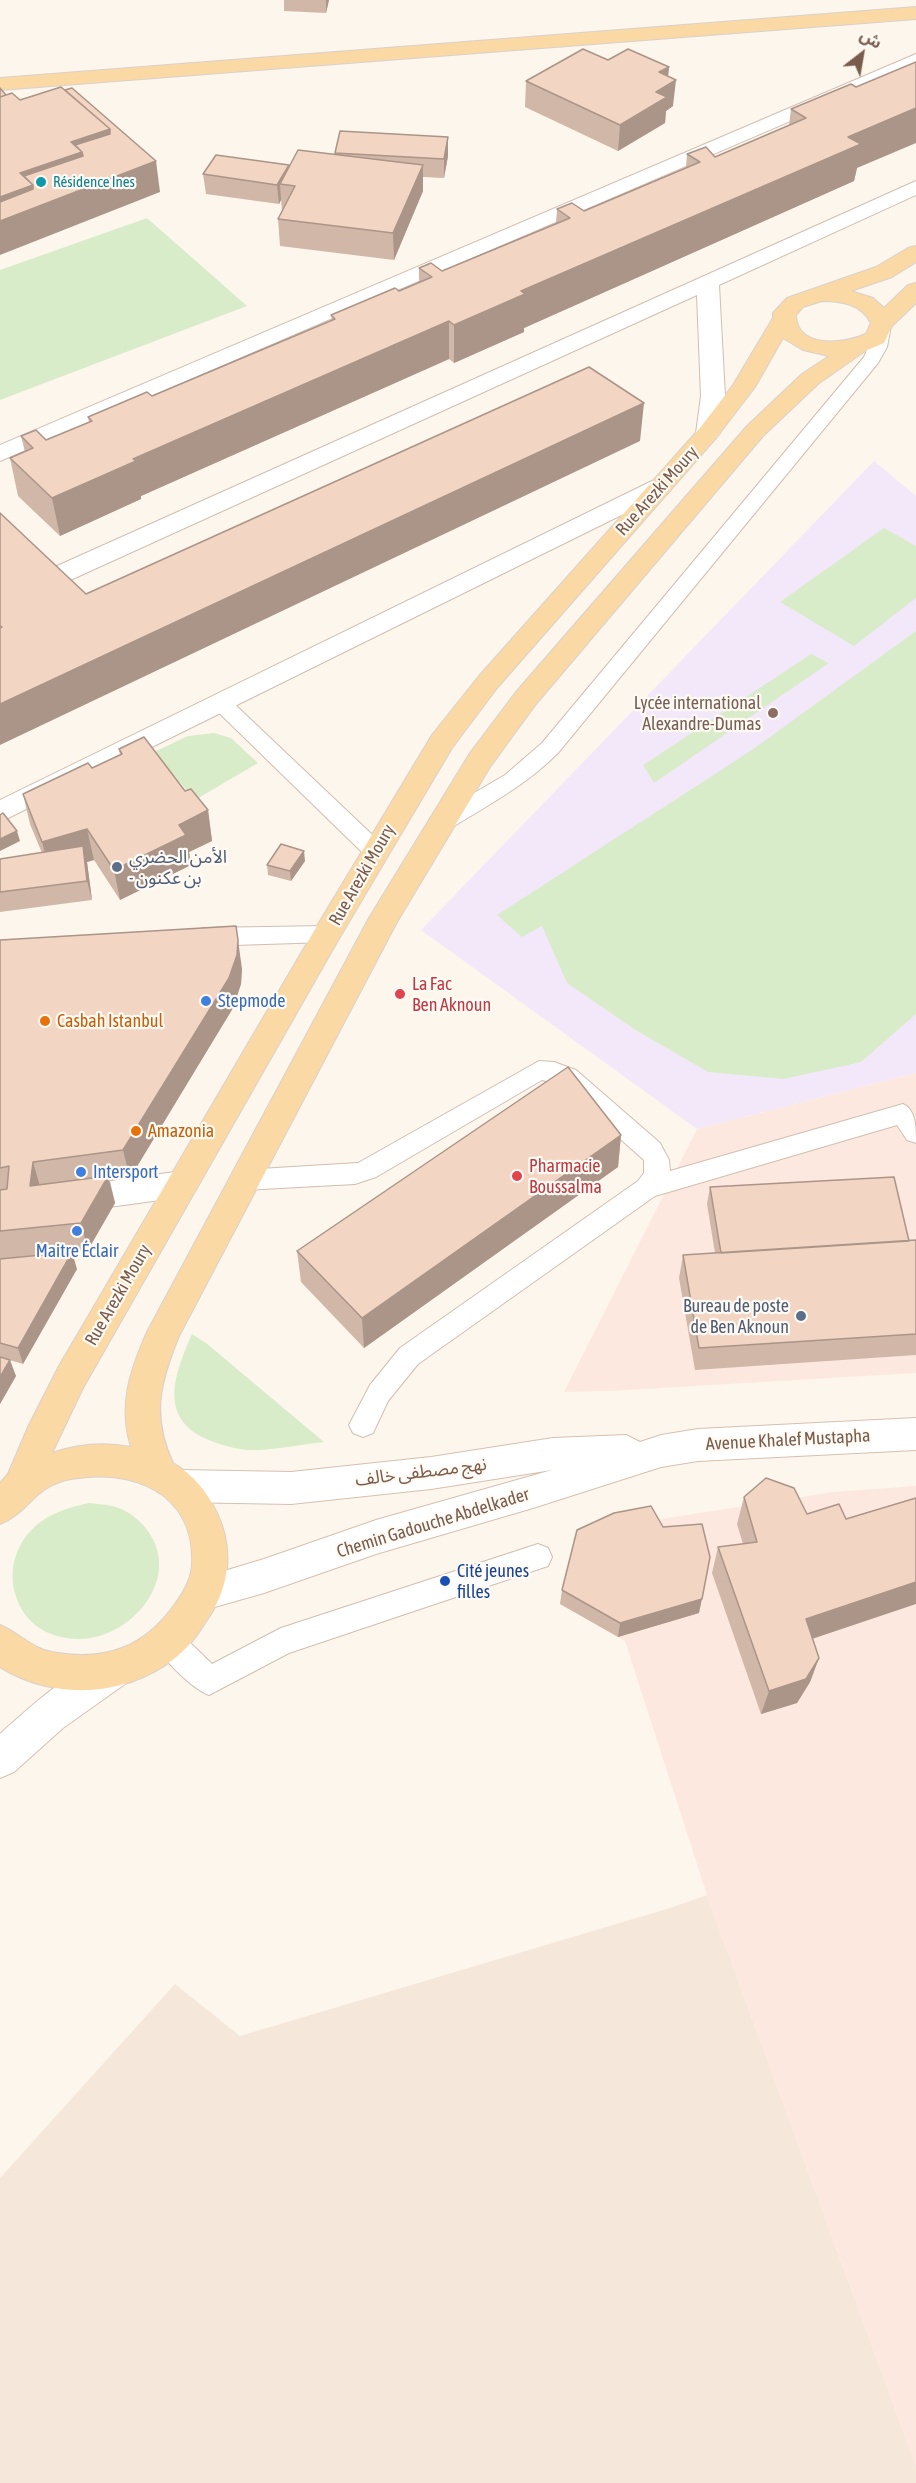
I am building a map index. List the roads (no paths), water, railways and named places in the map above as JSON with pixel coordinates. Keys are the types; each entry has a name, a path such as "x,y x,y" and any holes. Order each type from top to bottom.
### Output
{"main road":[{"path":"2,81 872,0"},
{"path":"2,81 916,13"},
{"path":"916,253 884,272 796,300 788,306 782,321 786,330 808,345 824,349 856,348 876,338 881,327 916,290"},
{"path":"820,294 834,294 862,301 879,315 881,327"},
{"name":"Rue Arezki Moury","path":"11,1496 71,1377 375,851 442,742 464,712 708,433 743,387 782,321"},
{"name":"Rue Arezki Moury","path":"0,1643 26,1661 52,1671 81,1674 112,1671 142,1659 168,1641 189,1619 204,1593 211,1554 208,1535 197,1509 146,1448 142,1425 142,1398 146,1372 164,1332 243,1180 384,918 480,760 526,698 743,444 810,379 856,348"},
{"path":"11,1496 54,1467 90,1458 126,1460 169,1478"}],"street":[{"path":"0,454 916,60"},
{"path":"46,581 916,187"},
{"path":"708,283 713,396 708,433"},
{"path":"501,375 526,393"},
{"path":"0,812 661,486"},
{"path":"0,1209 182,1184"},
{"name":"Avenue Khalef Mustapha","path":"661,1451 698,1445 916,1434"},
{"name":"نهج مصطفى خالف","path":"169,1478 291,1488 430,1473 553,1454 661,1451"},
{"name":"Chemin Gadouche Abdelkader","path":"204,1593 264,1576 376,1537 533,1492 661,1451"},
{"path":"0,1759 49,1715 112,1671"}],"lane":[{"path":"441,823 517,776 540,759 550,748 872,359 878,347 881,327"},
{"path":"221,703 375,851"},
{"path":"177,938 327,934"},
{"path":"243,1180 355,1174 367,1170 539,1070 554,1071 567,1077 651,1150 658,1160 658,1174 647,1188 409,1356 379,1393 363,1425"},
{"path":"647,1188 903,1114 916,1133"},
{"path":"168,1641 209,1681 281,1642 538,1557"}],"place":[{"name":"Résidence Ines","path":"41,182"},
{"name":"Lycée international Alexandre-Dumas","path":"773,713"},
{"name":"الأمن الحضري - بن عكنون","path":"117,867"},
{"name":"La Fac Ben Aknoun","path":"400,994"},
{"name":"Stepmode","path":"206,1001"},
{"name":"Casbah Istanbul","path":"45,1021"},
{"name":"Amazonia","path":"136,1131"},
{"name":"Intersport","path":"81,1172"},
{"name":"Pharmacie Boussalma","path":"517,1176"},
{"name":"Maitre Éclair","path":"77,1231"},
{"name":"Bureau de poste de Ben Aknoun","path":"801,1316"},
{"name":"Cité jeunes filles","path":"445,1581"}]}
